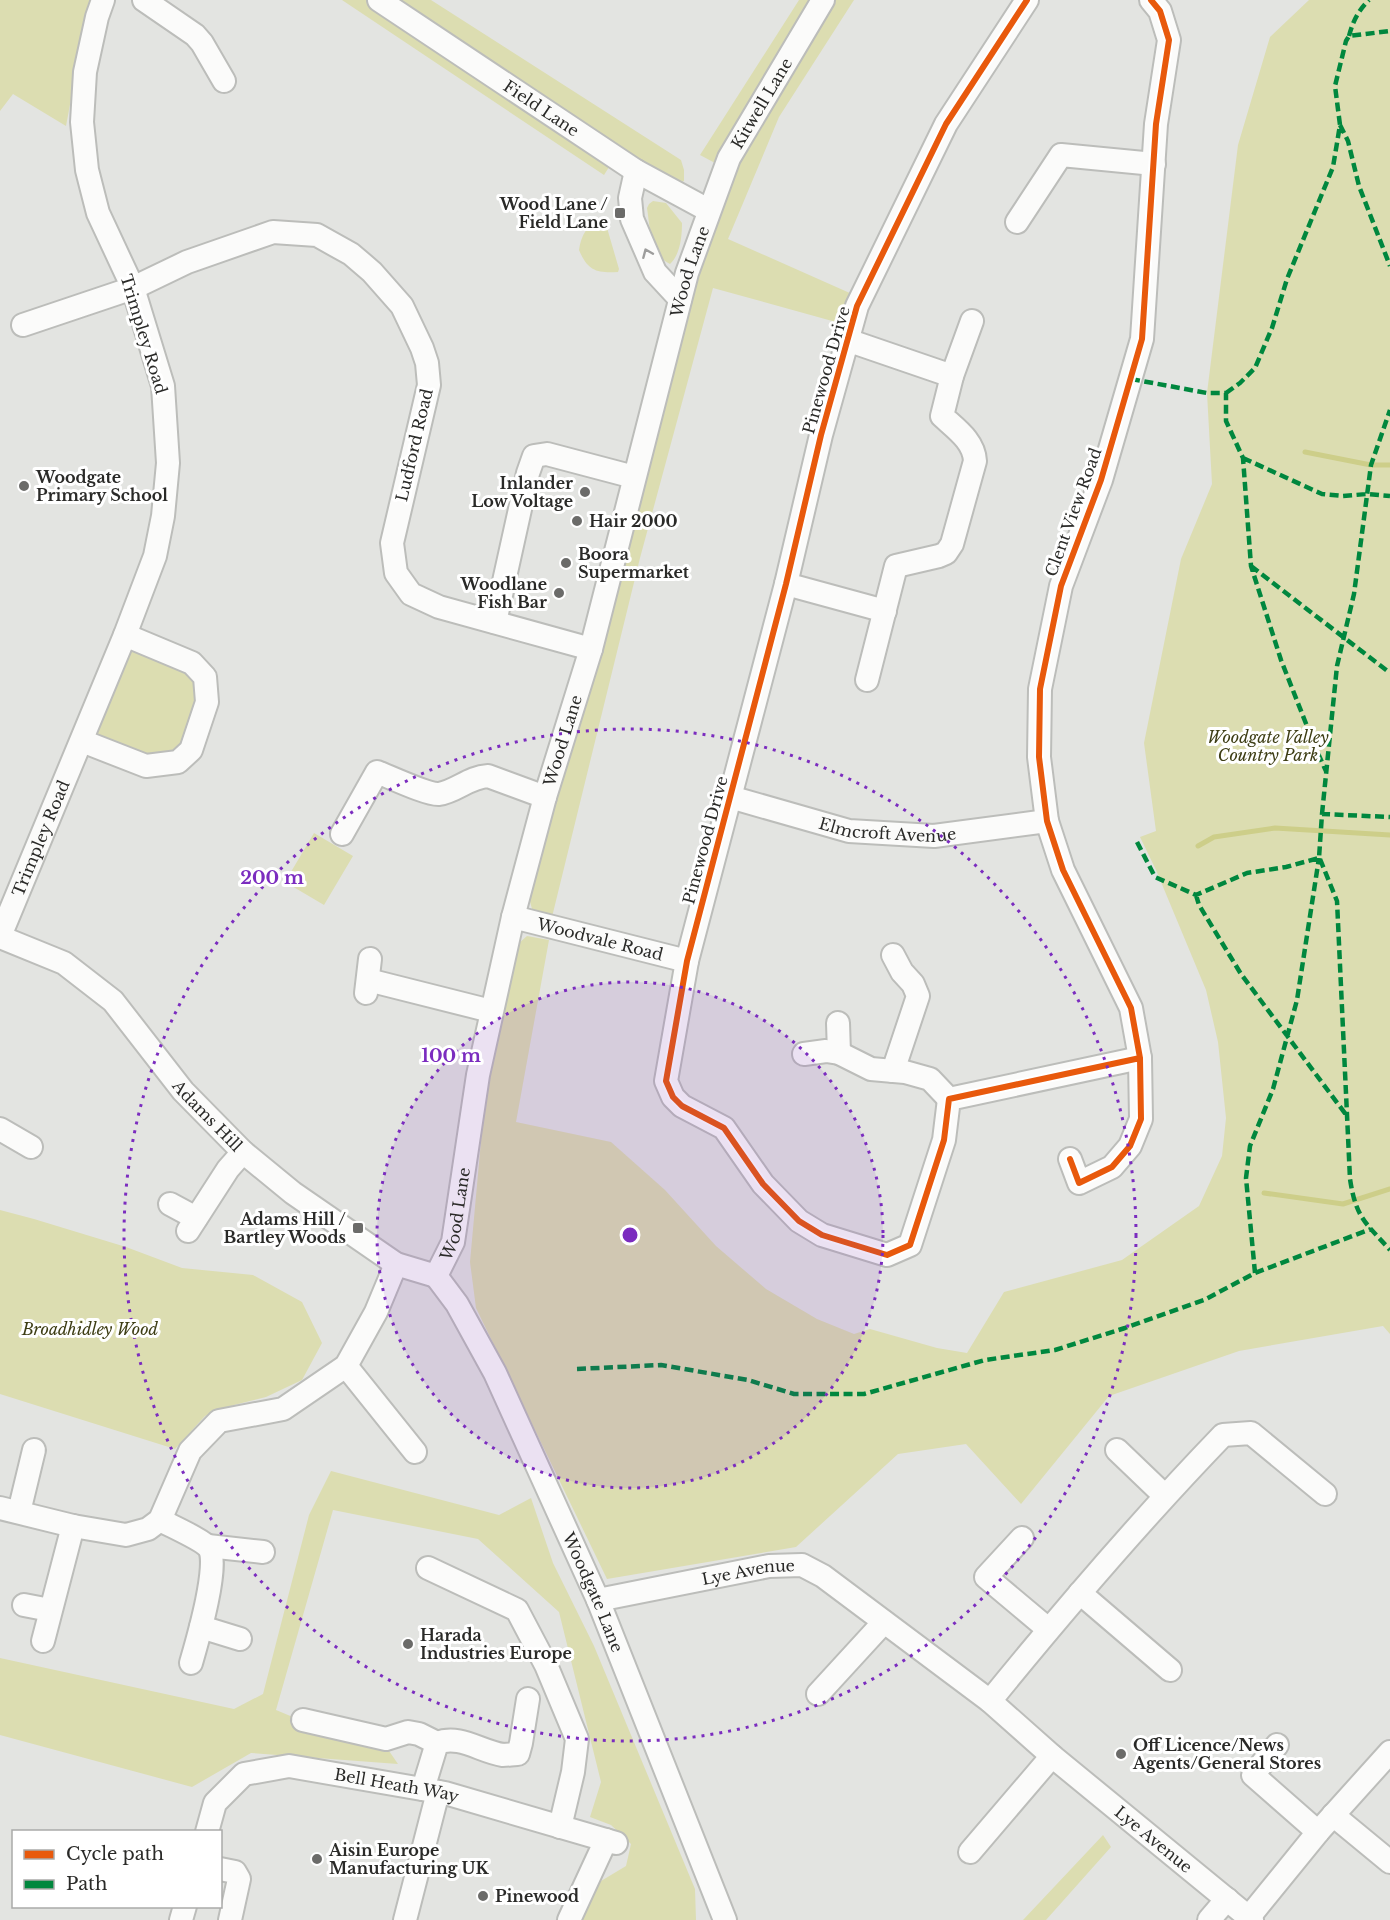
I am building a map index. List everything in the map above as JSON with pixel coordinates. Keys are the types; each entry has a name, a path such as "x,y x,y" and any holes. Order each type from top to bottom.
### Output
{"street":[{"name":"Trimpley Road","path":"0,937 125,635 155,556 164,516 168,463 163,386 133,288 99,213 85,159 82,122 85,72 103,0"},
{"path":"144,0 195,35 224,81"},
{"name":"Field Lane","path":"379,0 636,171 708,210"},
{"name":"Kitwell Lane","path":"708,210 729,158 823,0"},
{"name":"Pinewood Drive","path":"949,1100 944,1140 910,1245 887,1254 822,1235 799,1221 763,1184 724,1128 682,1106 673,1097 666,1081 687,961 786,584 821,435 857,306 946,124 1027,0"},
{"name":"Clent View Road","path":"1070,1160 1079,1184 1112,1167 1130,1146 1141,1119 1140,1058 1131,1008 1063,870 1047,821 1039,757 1040,689 1061,586 1101,480 1142,339 1156,124 1169,40 1160,12 1151,0"},
{"path":"1017,222 1061,155 1154,164"},
{"path":"636,171 630,198 632,219 655,272 680,299"},
{"name":"Wood Lane","path":"436,1276 453,1242 478,1075 513,917 545,797 591,649 680,299 708,210"},
{"name":"Ludford Road","path":"23,325 133,288 187,262 273,232 317,235 351,254 372,272 402,306 427,363 429,386 392,543 396,573 411,594 439,607 591,649"},
{"path":"867,680 896,566 939,556 946,553 952,544 975,461 974,451 968,440 942,416 952,376 972,321"},
{"path":"847,340 952,376"},
{"path":"495,622 528,473 534,456 547,454 634,477"},
{"path":"786,584 885,611"},
{"path":"82,741 146,766 178,762 191,750 207,702 205,677 192,663 125,635"},
{"path":"342,834 377,772 429,793 438,794 478,777 488,776 545,797"},
{"name":"Elmcroft Avenue","path":"730,797 849,831 934,836 1047,821"},
{"name":"Woodvale Road","path":"513,917 687,961"},
{"name":"Adams Hill","path":"0,937 64,963 113,1001 183,1091 243,1152 292,1193 396,1264 436,1276"},
{"path":"893,955 902,972 913,984 918,996 893,1071"},
{"path":"368,978 491,1011"},
{"path":"838,1023 839,1053"},
{"path":"804,1054 826,1051 839,1053 871,1069 930,1078 949,1100 1140,1058"},
{"path":"2,1134 32,1148"},
{"path":"170,1204 192,1225 228,1169 243,1152"},
{"path":"34,1450 9,1510 73,1526 126,1535 148,1529 160,1520 190,1451 219,1420 283,1409 346,1366 376,1312 396,1264"},
{"name":"Woodgate Lane","path":"436,1276 457,1304 495,1374 598,1600 725,1920"},
{"path":"346,1366 415,1452"},
{"path":"990,1701 1048,1629 1165,1496 1223,1435 1251,1433 1325,1494"},
{"path":"1117,1450 1165,1496"},
{"path":"160,1520 208,1546 263,1552"},
{"path":"44,1641 73,1526"},
{"path":"1022,1538 986,1577 1048,1629"},
{"path":"191,1663 213,1568 213,1556 208,1546"},
{"name":"Lye Avenue","path":"598,1600 769,1566 802,1565 823,1576 990,1701 1052,1756 1250,1919"},
{"path":"428,1568 517,1610 546,1665 577,1739 573,1772 560,1827"},
{"path":"1080,1593 1170,1670"},
{"path":"24,1605 50,1610"},
{"path":"818,1694 884,1622"},
{"path":"201,1627 240,1639"},
{"path":"303,1720 386,1739 408,1732 419,1734 437,1743 459,1741 504,1755 518,1754 528,1700"},
{"path":"405,1920 431,1791 437,1743"},
{"path":"1277,1745 1253,1775 1318,1832"},
{"path":"1250,1919 1318,1832 1390,1752"},
{"path":"970,1852 1052,1756"},
{"name":"Bell Heath Way","path":"208,1830 215,1803 244,1774 289,1766 431,1791 611,1842 569,1920"},
{"path":"1333,1815 1390,1862"},
{"path":"222,1869 235,1872 239,1879 230,1920"},
{"path":"1209,1920 1227,1899"}],"green space":[{"path":"0,0 93,0 87,14 66,126 13,94 0,111"},
{"path":"342,0 366,0 611,164 604,175"},
{"path":"396,0 431,0 681,160 684,181 678,184"},
{"path":"799,0 813,0 715,163 700,155"},
{"path":"833,0 854,0 779,117 728,239 852,294 843,324 713,288 640,558 552,917 532,909 528,894 712,225 730,177"},
{"name":"Woodgate Valley Country Park","path":"1309,0 1390,0 1390,1334 1383,1326 1239,1351 1109,1396 1021,1504 966,1444 898,1454 796,1547 607,1579 476,1308 470,1262 483,1119 498,1031 519,943 527,936 549,940 516,1122 611,1142 665,1190 716,1246 766,1289 817,1319 854,1334 870,1329 937,1348 967,1353 1004,1292 1122,1260 1199,1206 1222,1156 1226,1118 1218,1042 1206,990 1140,837 1156,831 1144,743 1181,559 1212,484 1207,393 1238,145 1270,37"},
{"path":"653,201 666,203 682,223 678,251 670,264 658,254 652,240 647,208"},
{"path":"601,219 605,221 618,272 594,269 589,266 579,250 586,231"},
{"path":"129,643 201,680 189,746 148,760 91,738"},
{"path":"314,833 353,856 324,905 285,882"},
{"name":"Broadhidley Wood","path":"0,1210 126,1247 182,1268 253,1275 302,1302 322,1343 302,1380 266,1397 234,1405 205,1416 175,1449 0,1394"},
{"path":"331,1471 499,1515 531,1498 553,1563 594,1646 695,1889 696,1920 566,1920 591,1887 626,1866 631,1844 611,1825 590,1817 601,1782 559,1612 478,1539 333,1510 276,1710 312,1725 387,1748 398,1764 251,1753 192,1787 0,1735 0,1658 234,1709 263,1694 309,1515"},
{"path":"1103,1835 1111,1847 1046,1920 1023,1920"}],"waterway":[{"path":"1305,452 1371,465 1390,465"},
{"path":"1198,846 1214,837 1275,828 1390,835"},
{"path":"1264,1193 1343,1204 1390,1189"}],"marked path":[{"path":"1349,36 1356,16 1369,0"},
{"path":"1226,393 1255,368 1272,328 1287,279 1333,167 1340,125 1335,86 1346,41 1349,36 1390,31"},
{"path":"1340,125 1348,141 1359,186 1390,266"},
{"path":"1131,379 1207,393 1226,393 1226,421 1243,458 1251,566 1281,660 1326,771"},
{"path":"1322,814 1337,666 1354,594 1371,465 1390,410"},
{"path":"1243,458 1322,494 1390,496"},
{"path":"1251,566 1390,673"},
{"path":"1137,842 1155,877 1196,895 1247,873 1286,867 1319,858 1322,814 1390,817"},
{"path":"1255,1273 1246,1178 1250,1146 1273,1089 1297,1000 1319,858"},
{"path":"1320,859 1337,901 1352,1192 1363,1219 1390,1250"},
{"path":"1196,895 1199,905 1241,974 1347,1116"},
{"path":"577,1369 661,1365 748,1380 794,1394 864,1394 985,1360 1055,1350 1125,1328 1204,1300 1255,1273 1371,1229"}],"cycle path":[{"path":"1027,0 946,124 857,306 821,435 786,584 687,961 666,1081 673,1097 682,1106 724,1128 763,1184 799,1221 822,1235 887,1255 910,1245 944,1140 949,1099 1140,1058"},
{"path":"1070,1159 1079,1183 1112,1167 1130,1146 1141,1119 1140,1058 1131,1008 1063,870 1047,821 1039,757 1040,689 1061,586 1101,480 1142,339 1156,124 1169,40 1160,11 1151,0"}],"place":[{"name":"Wood Lane / Field Lane","path":"620,213"},
{"name":"Woodgate Primary School","path":"24,486"},
{"name":"Inlander Low Voltage","path":"585,492"},
{"name":"Hair 2000","path":"577,521"},
{"name":"Boora Supermarket","path":"566,563"},
{"name":"Woodlane Fish Bar","path":"559,593"},
{"name":"Adams Hill / Bartley Woods","path":"358,1228"},
{"name":"Harada Industries Europe","path":"408,1644"},
{"name":"Off Licence/News Agents/General Stores","path":"1121,1754"},
{"name":"Aisin Europe Manufacturing UK","path":"317,1859"},
{"name":"Pinewood","path":"483,1896"}]}
